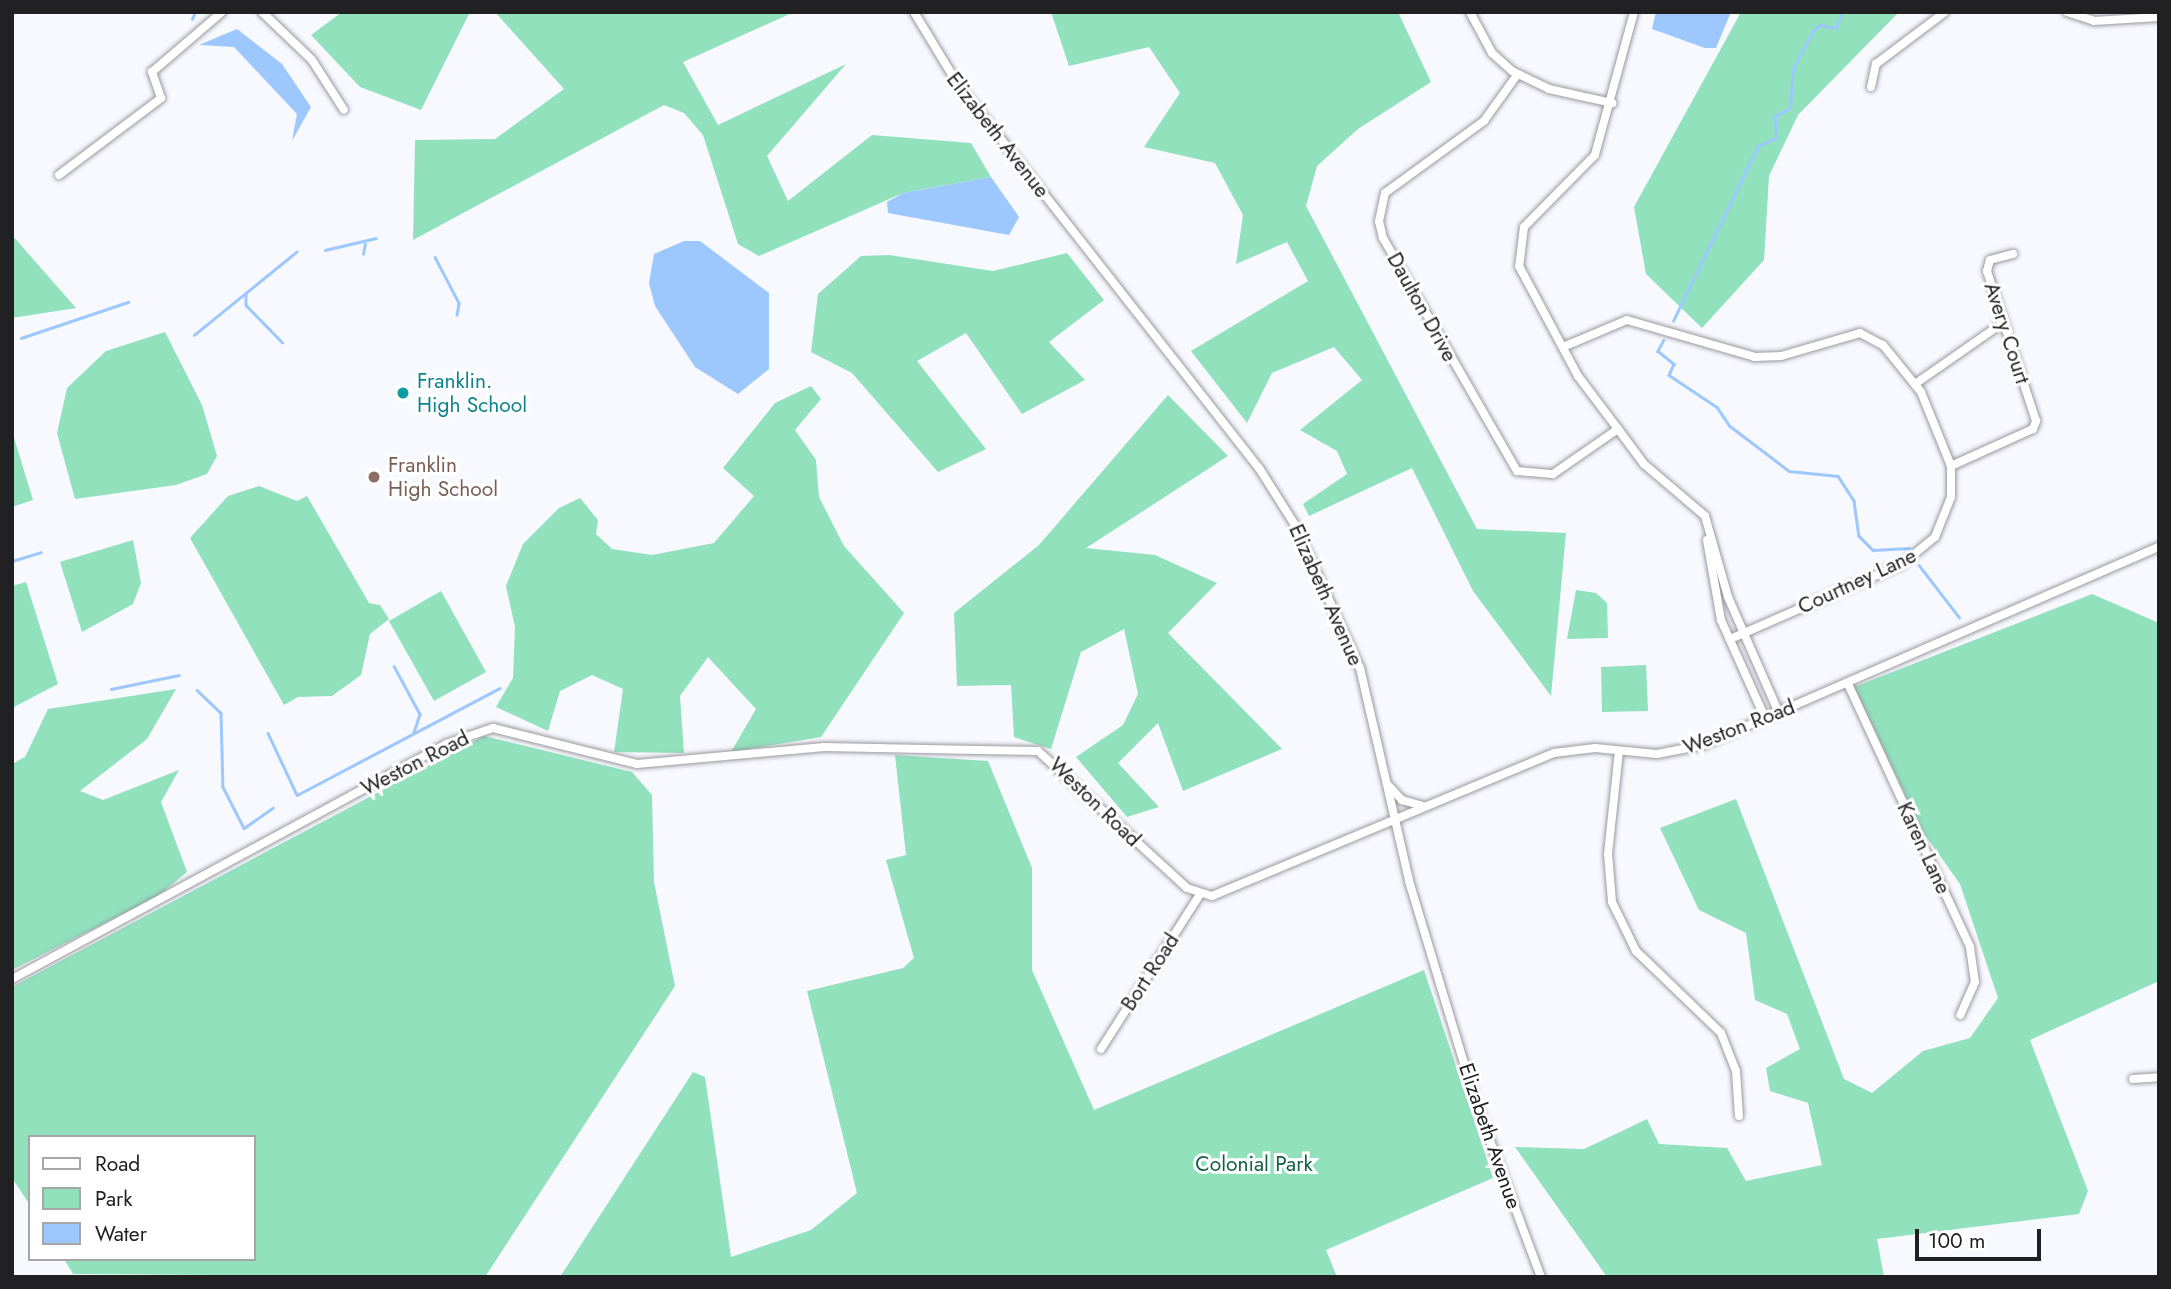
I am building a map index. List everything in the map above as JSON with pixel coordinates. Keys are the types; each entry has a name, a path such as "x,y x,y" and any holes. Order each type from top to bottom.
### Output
{"street":[{"path":"60,175 161,97 152,72 222,12"},
{"path":"262,12 312,60 344,110"},
{"name":"Elizabeth Avenue","path":"915,12 957,83 1285,507 1360,668 1394,819 1477,1106 1541,1277"},
{"path":"1470,12 1492,52 1517,75 1612,103"},
{"path":"1634,12 1612,103 1595,155 1538,210 1519,241 1519,266 1563,347 1644,464 1705,516 1745,632 1779,713"},
{"path":"1871,87 1876,64 1945,12"},
{"path":"2067,12 2094,21 2159,17"},
{"name":"Daulton Drive","path":"1517,75 1484,121 1385,193 1379,221 1383,238 1517,471 1553,474 1618,429"},
{"name":"Avery Court","path":"1951,466 2033,429 1987,271 1990,260 2013,254"},
{"path":"1563,347 1627,320 1755,357 1781,356 1860,333 1883,345 1914,384 1951,466"},
{"path":"1914,384 2001,324"},
{"name":"Courtney Lane","path":"1730,639 1915,556 1945,518 1951,466"},
{"path":"1705,516 1715,600 1765,718"},
{"name":"Weston Road","path":"12,979 446,744 493,728 637,764 824,747 1038,751 1199,895 1232,888 1554,754 1688,749 1848,684 2159,547"},
{"name":"Karen Lane","path":"1848,684 1973,954 1975,982 1960,1015"},
{"path":"1619,751 1607,872 1618,920 1645,962 1721,1033 1737,1071 1739,1116"},
{"path":"1387,783 1402,800 1426,806"},
{"name":"Bort Road","path":"1101,1049 1199,895"},
{"path":"2133,1079 2159,1077"}],"green space":[{"path":"342,12 470,12 421,110 360,87 311,35"},
{"path":"495,12 794,12 683,62 718,125 846,64 767,156 788,201 872,135 971,143 991,177 903,193 759,256 738,244 703,135 684,113 664,105 413,240 415,140 495,139 564,89"},
{"path":"1051,12 1398,12 1431,82 1358,129 1317,166 1306,206 1477,529 1566,533 1551,696 1473,591 1412,468 1309,516 1303,504 1347,474 1337,451 1300,430 1362,380 1334,347 1272,373 1247,423 1191,351 1308,281 1287,242 1236,264 1243,215 1215,163 1144,147 1180,93 1149,47 1069,66"},
{"path":"1741,12 1899,12 1798,115 1769,176 1764,260 1702,328 1646,274 1634,207"},
{"path":"12,235 76,308 12,318"},
{"path":"1067,253 1104,300 1049,342 1085,380 1022,414 966,333 917,361 986,449 938,472 852,373 811,352 818,294 861,256 889,255 993,271"},
{"path":"165,332 202,405 217,456 207,474 176,485 75,499 57,433 67,388 106,351"},
{"path":"811,386 821,399 795,430 816,460 819,497 844,546 904,613 821,737 731,752 756,709 708,657 680,696 684,753 614,752 623,689 592,675 560,691 548,731 496,707 513,678 515,627 506,586 523,544 559,508 580,498 598,520 596,534 612,549 652,555 714,543 754,496 723,468 775,403"},
{"path":"1168,395 1228,456 1086,548 1155,555 1217,583 1168,633 1282,749 1183,791 1158,723 1118,763 1159,807 1127,817 1076,757 1123,725 1138,694 1124,629 1081,652 1051,749 1014,737 1011,685 957,686 954,613 1039,545"},
{"path":"12,431 33,500 12,507"},
{"path":"259,486 297,501 307,496 369,603 380,605 389,619 370,634 361,675 332,696 298,697 284,705 190,538 228,496"},
{"path":"133,540 141,583 133,604 82,632 60,562"},
{"path":"26,582 58,684 12,708 12,586"},
{"path":"1576,590 1596,593 1607,603 1608,638 1567,639"},
{"path":"441,591 486,672 434,701 389,621"},
{"path":"2092,594 2159,623 2159,981 2030,1040 2088,1191 2079,1214 1877,1239 1884,1277 1607,1277 1515,1147 1584,1149 1647,1119 1659,1144 1727,1148 1746,1181 1822,1165 1808,1103 1770,1091 1766,1068 1800,1049 1787,1014 1755,1000 1746,933 1699,910 1660,828 1736,799 1844,1079 1872,1093 1923,1051 1970,1038 1998,998 1960,884 1923,832 1854,687"},
{"path":"1646,665 1648,711 1602,712 1601,667"},
{"path":"176,689 147,739 80,791 103,800 179,770 161,802 187,872 158,896 12,970 12,764 25,757 48,709"},
{"path":"484,736 632,772 652,795 654,882 675,986 485,1277 73,1274 65,1261 256,1261 256,1135 28,1135 28,1202 12,1178 12,987"},
{"name":"Colonial Park","path":"895,755 988,761 1032,868 1032,970 1094,1110 1424,970 1493,1178 1326,1250 1337,1277 560,1277 693,1072 705,1077 731,1257 811,1230 857,1193 807,991 903,968 914,958 886,860 906,855"}],"water":[{"path":"1656,12 1731,12 1716,48 1705,48 1652,29"},
{"path":"237,29 282,64 311,107 292,141 297,114 234,47 199,45"},
{"path":"991,177 1019,217 1009,235 888,213 887,202 903,193"},
{"path":"684,241 700,241 769,293 769,369 738,394 695,367 655,306 649,283 654,254"}],"waterway":[{"path":"192,19 195,12"},
{"path":"1673,321 1758,146 1776,138 1775,116 1790,108 1793,69 1812,32 1819,25 1836,28 1842,12"},
{"path":"325,250 376,238"},
{"path":"363,254 365,244"},
{"path":"194,335 296,252"},
{"path":"435,257 459,303 457,315"},
{"path":"246,294 246,305 282,342"},
{"path":"21,338 128,302"},
{"path":"1664,340 1658,351 1674,364 1669,375 1717,407 1730,426 1789,471 1838,476 1854,501 1859,536 1873,550 1909,548"},
{"path":"12,561 41,552"},
{"path":"1919,565 1959,617"},
{"path":"394,666 420,714 414,732"},
{"path":"111,689 179,675"},
{"path":"268,733 297,795 500,688"},
{"path":"197,690 221,713 223,787 244,828 273,808"}],"place":[{"name":"Franklin. High School","path":"403,393"},
{"name":"Franklin High School","path":"374,477"}]}
